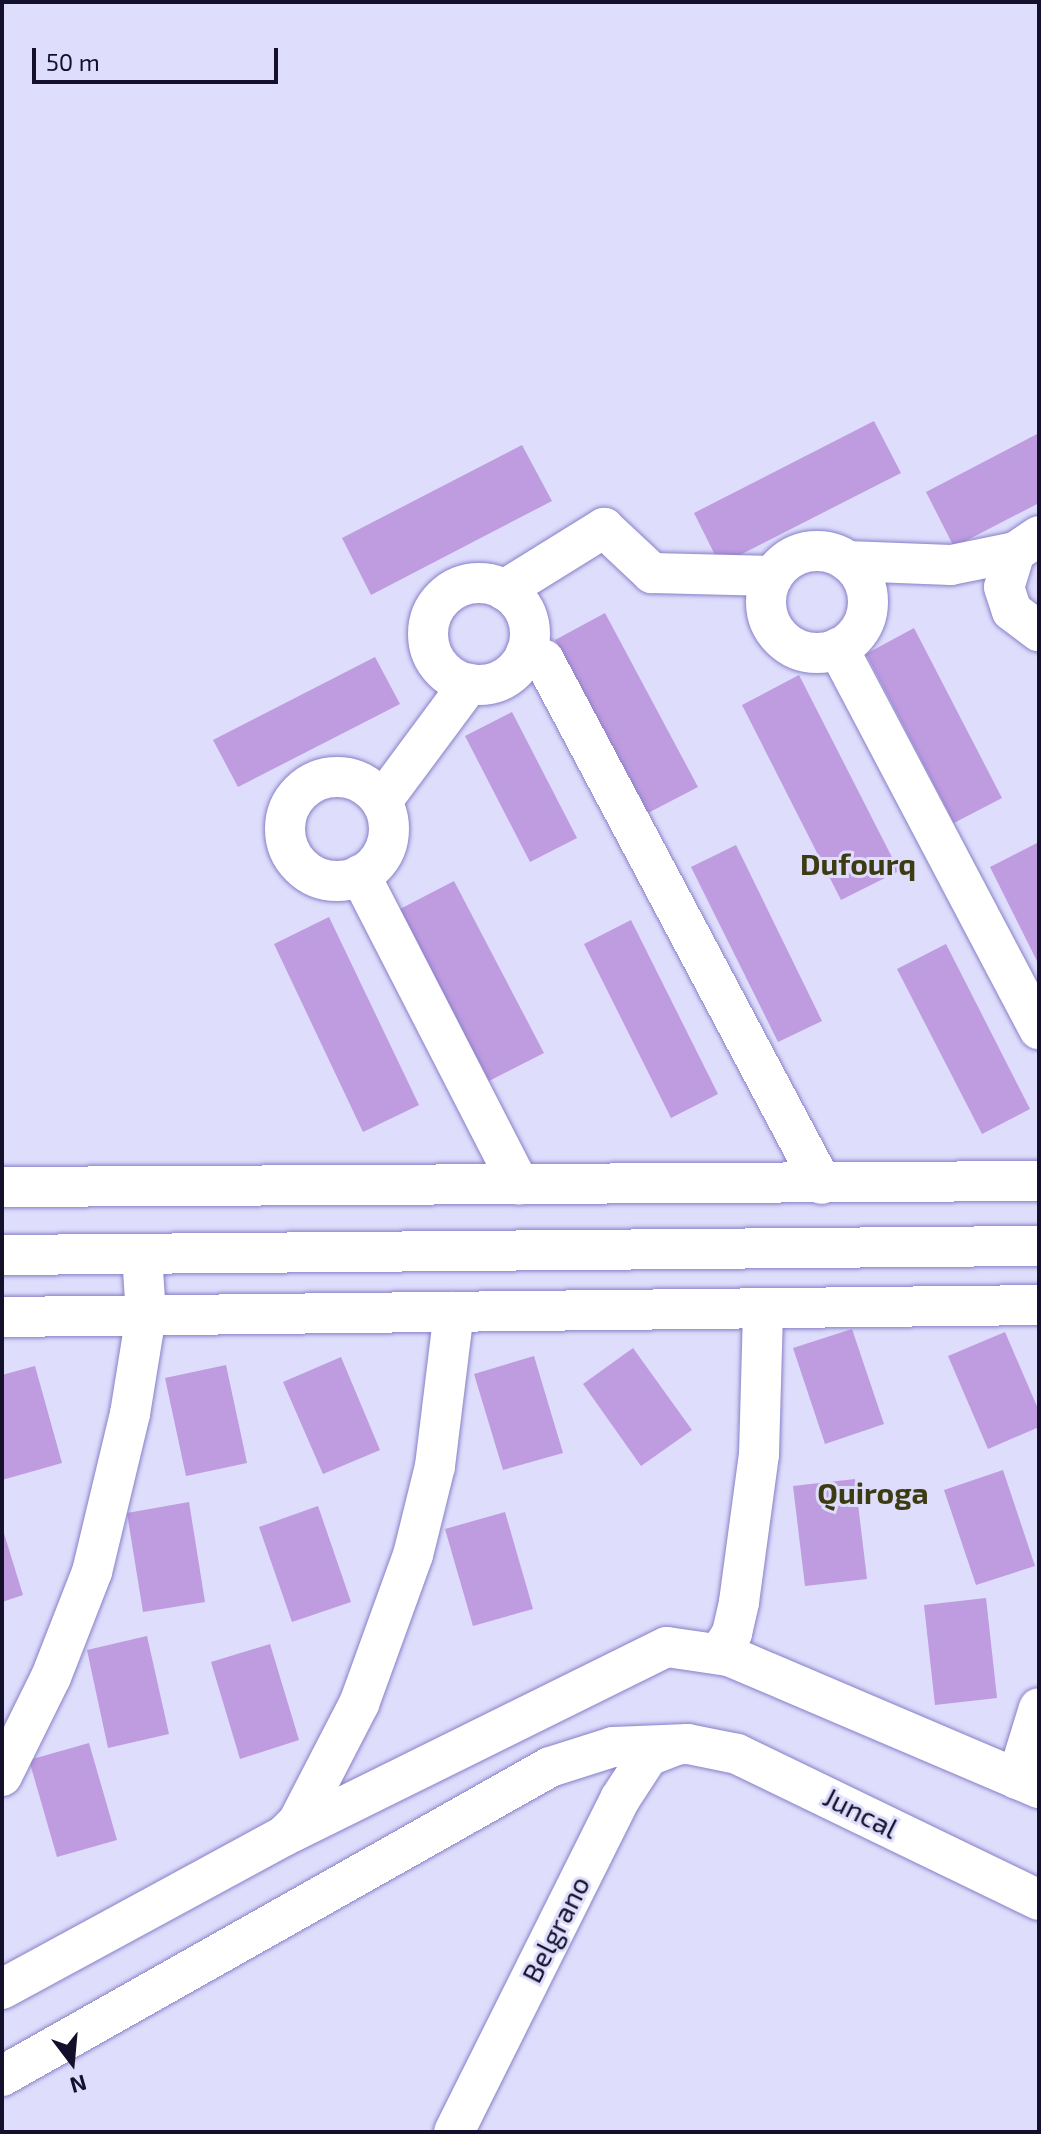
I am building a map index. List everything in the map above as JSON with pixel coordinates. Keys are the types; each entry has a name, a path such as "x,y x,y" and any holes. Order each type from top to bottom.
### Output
{"street":[{"path":"504,590 604,528 652,573 773,576"},
{"path":"847,561 867,590 868,607 853,639 838,648 807,652 779,637 766,607 773,576 790,560 814,551 847,561 951,565 1027,544"},
{"path":"1027,544 1005,574 1006,599 1019,619 1039,631"},
{"path":"481,582 504,590 523,607 529,623 526,653 507,677 469,684 438,665 427,635 429,618 449,592 464,585 481,582"},
{"path":"838,648 1039,1029"},
{"path":"526,653 544,660 822,1184"},
{"path":"382,801 469,684"},
{"path":"327,778 358,780 382,801 388,816 386,847 360,875 338,881 309,872 289,849 286,819 300,792 327,778"},
{"path":"360,875 519,1184"},
{"path":"2,1187 1039,1181"},
{"path":"2,1255 1039,1246"},
{"path":"2,1776 51,1677 92,1572 130,1414 146,1315 142,1254"},
{"path":"2,1317 1039,1305"},
{"path":"719,1654 732,1633 739,1602 759,1455 763,1308"},
{"path":"284,1836 306,1810 359,1704 413,1555 435,1466 454,1312"},
{"path":"2,1989 284,1836 667,1647 719,1654 1028,1784 1039,1708"},
{"name":"Juncal","path":"2,2076 550,1767 613,1747 677,1745 721,1748 771,1767 1039,1900"},
{"name":"Belgrano","path":"454,2132 626,1788 648,1756 677,1745"}],"building":[{"path":"874,421 901,473 720,565 694,513"},
{"path":"1039,433 1039,503 954,547 926,492"},
{"path":"522,445 552,501 371,595 342,538"},
{"path":"605,613 698,787 648,813 555,640"},
{"path":"914,628 1002,798 954,823 866,654"},
{"path":"375,657 400,704 238,787 213,740"},
{"path":"799,675 899,871 841,900 742,705"},
{"path":"512,712 577,838 530,862 465,736"},
{"path":"1039,842 1039,965 990,867"},
{"path":"736,845 822,1021 778,1042 691,867"},
{"path":"454,881 544,1053 489,1081 400,909"},
{"path":"329,917 419,1105 363,1132 274,944"},
{"path":"631,920 718,1094 671,1118 584,944"},
{"path":"946,944 1030,1109 982,1134 897,969"},
{"path":"852,1329 884,1424 825,1444 793,1348"},
{"path":"1005,1332 1039,1411 1039,1427 988,1449 948,1356"},
{"path":"633,1348 692,1430 641,1466 583,1384"},
{"path":"534,1356 563,1453 503,1470 474,1374"},
{"path":"341,1357 380,1450 323,1474 283,1382"},
{"path":"226,1365 247,1463 186,1476 165,1378"},
{"path":"35,1366 62,1463 2,1480 2,1375"},
{"path":"1003,1470 1035,1566 976,1585 944,1490"},
{"path":"855,1479 867,1579 805,1586 793,1486"},
{"path":"189,1502 205,1602 143,1612 127,1513"},
{"path":"318,1506 351,1602 292,1622 259,1527"},
{"path":"505,1512 533,1609 473,1626 445,1529"},
{"path":"2,1527 23,1595 2,1602"},
{"path":"986,1598 997,1698 935,1705 924,1605"},
{"path":"147,1636 169,1734 108,1748 87,1650"},
{"path":"270,1644 299,1740 240,1759 211,1662"},
{"path":"89,1743 117,1840 57,1857 29,1760"}],"district":[{"name":"Dufourq","path":"858,863"},
{"name":"Quiroga","path":"873,1492"}]}
